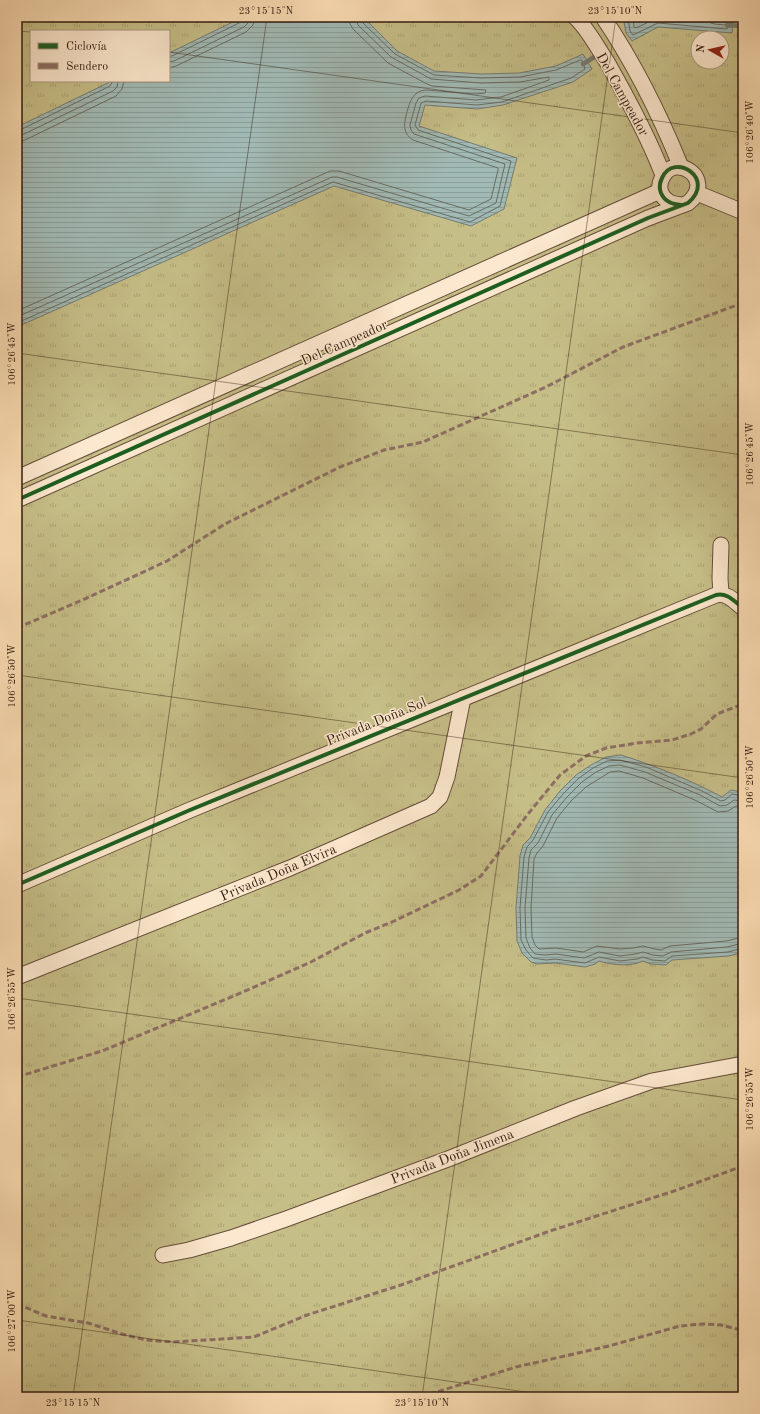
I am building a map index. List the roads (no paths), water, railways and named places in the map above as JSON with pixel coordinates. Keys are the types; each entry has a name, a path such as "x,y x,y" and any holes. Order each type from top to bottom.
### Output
{"street":[{"name":"Del Campeador","path":"575,17 580,21 595,43 622,89 652,148 663,175"},
{"name":"Del Campeador","path":"602,17 616,37 667,132 681,167"},
{"path":"681,205 672,204 664,199 660,191 660,182 663,175 674,167 688,169 693,173 697,179 697,193 743,212"},
{"name":"Del Campeador","path":"17,478 222,385 660,191"},
{"name":"Del Campeador","path":"20,499 648,218 688,203 694,199 697,193"},
{"path":"428,294 436,313"},
{"path":"222,385 229,406"},
{"path":"17,482 20,499"},
{"path":"721,545 721,594 726,594 743,608"},
{"name":"Privada Doña Sol","path":"17,885 190,810 721,594"},
{"name":"Privada Doña Elvira","path":"17,977 290,868 431,806 440,797 447,777 463,698"},
{"name":"Privada Doña Jimena","path":"163,1255 208,1245 286,1220 448,1159 576,1108 652,1081 743,1064"}],"water":[{"path":"243,17 363,17 397,51 434,71 481,74 519,73 556,66 583,54 592,69 573,82 503,105 477,109 425,105 419,126 517,158 504,209 471,226 334,186 17,327 17,127 110,82 170,82 170,53"},
{"path":"623,17 705,17 707,19 733,21 732,33 730,33 730,30 695,30 658,27 632,41 626,33"},
{"path":"621,755 673,774 722,797 731,790 743,792 743,952 729,956 672,960 666,965 651,964 643,961 621,965 599,961 585,967 555,963 537,964 531,962 522,953 517,941 516,908 520,856 523,845 530,838 545,810 560,791 576,775 606,757"}],"waterway":[{"path":"727,25 743,26"},
{"path":"583,64 596,56"}]}
